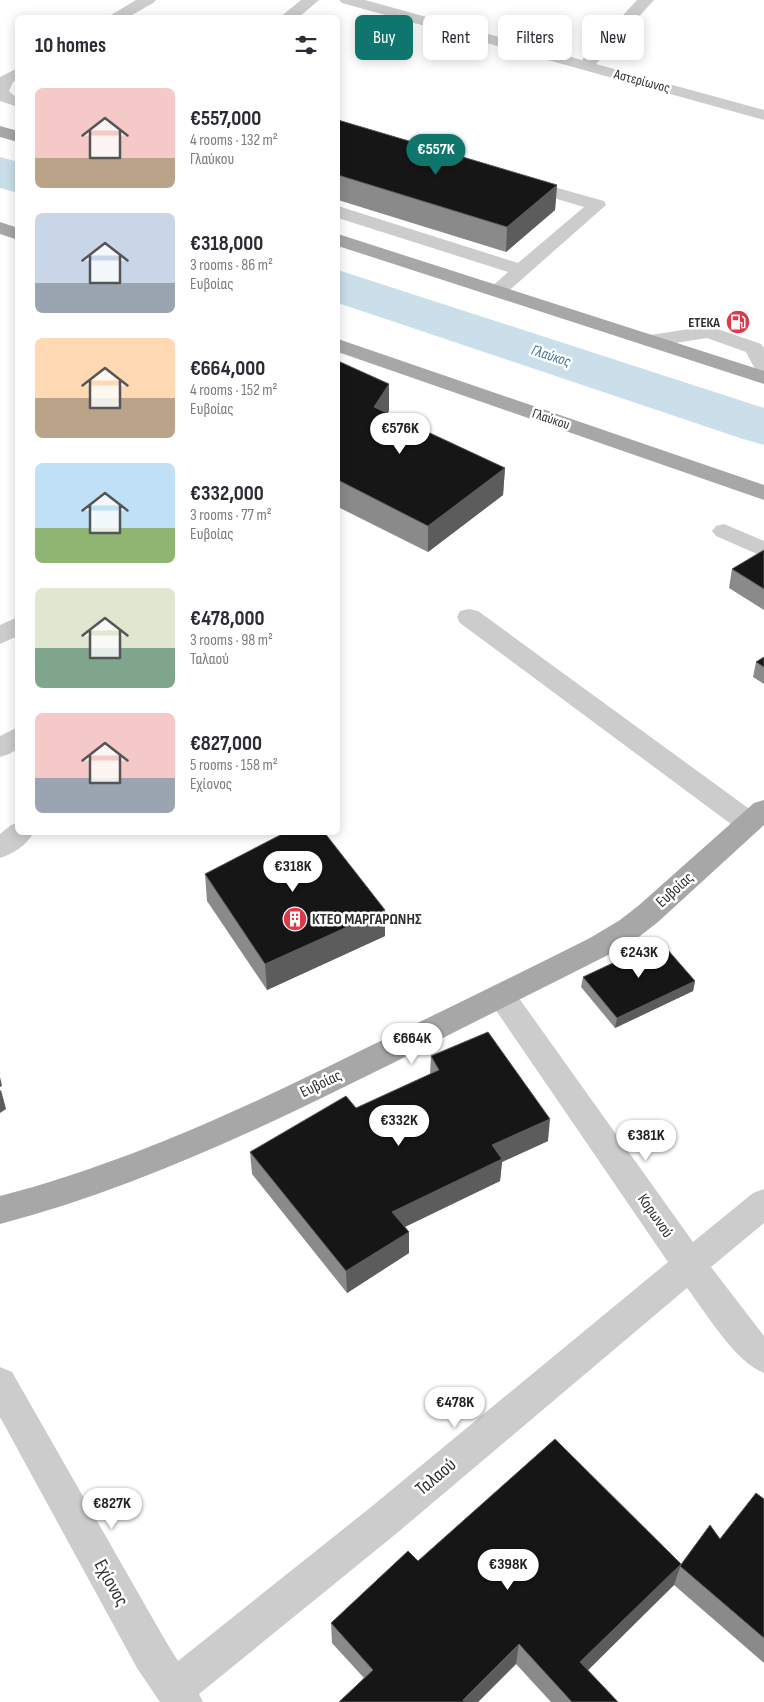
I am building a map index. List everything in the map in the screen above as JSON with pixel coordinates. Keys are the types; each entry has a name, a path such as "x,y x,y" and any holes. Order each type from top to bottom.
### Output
{"main road":[{"path":"0,131 15,136"},
{"path":"0,228 15,233"},
{"path":"340,241 764,378"},
{"name":"Γλαύκου","path":"340,346 764,493"},
{"name":"Ευβοίας","path":"0,1210 54,1196 133,1168 197,1142 310,1090 600,946 630,928 756,816"}],"street":[{"path":"120,15 148,0"},
{"path":"291,15 311,0"},
{"name":"Αστερίωνος","path":"347,0 764,115"},
{"path":"586,66 646,0"},
{"path":"15,75 7,79 0,91 6,99 15,101"},
{"path":"497,291 597,205 529,185"},
{"path":"340,213 522,270"},
{"path":"650,341 708,332 754,348 764,369"},
{"path":"724,531 764,550"},
{"path":"469,617 587,702 756,816"},
{"path":"0,636 15,627"},
{"path":"0,748 15,738"},
{"path":"0,848 17,835"},
{"name":"Κορωνού","path":"501,994 690,1266 742,1334 764,1358"},
{"name":"Ταλαού","path":"178,1695 384,1520 764,1203"},
{"name":"Εχίονος","path":"0,1383 151,1654 178,1695"}],"building":[{"path":"340,121 557,185 507,227 340,176"},
{"path":"340,362 389,384 374,407 505,468 428,526 340,481"},
{"path":"764,550 764,589 732,569"},
{"path":"764,657 764,667 756,662"},
{"name":"ΚΤΕΟ ΜΑΡΓΑΡΩΝΗΣ","path":"280,835 326,835 385,910 265,964 205,874"},
{"path":"660,941 695,981 617,1018 583,977"},
{"path":"488,1032 550,1119 492,1145 502,1159 392,1212 409,1232 346,1271 250,1152 346,1096 356,1108 439,1070 431,1056"},
{"path":"555,1439 681,1564 580,1662 618,1702 572,1702 519,1644 463,1700 465,1702 339,1702 373,1670 331,1623 408,1551 418,1561"},
{"path":"756,1493 764,1499 764,1638 680,1566 710,1525 720,1539"}],"waterway":[{"name":"Γλαύκος","path":"0,172 15,177"},
{"name":"Γλαύκος","path":"340,287 764,427"}],"place":[{"name":"ΕΤΕΚΑ","path":"738,322"},
{"name":"ΚΤΕΟ ΜΑΡΓΑΡΩΝΗΣ","path":"295,919"}]}
